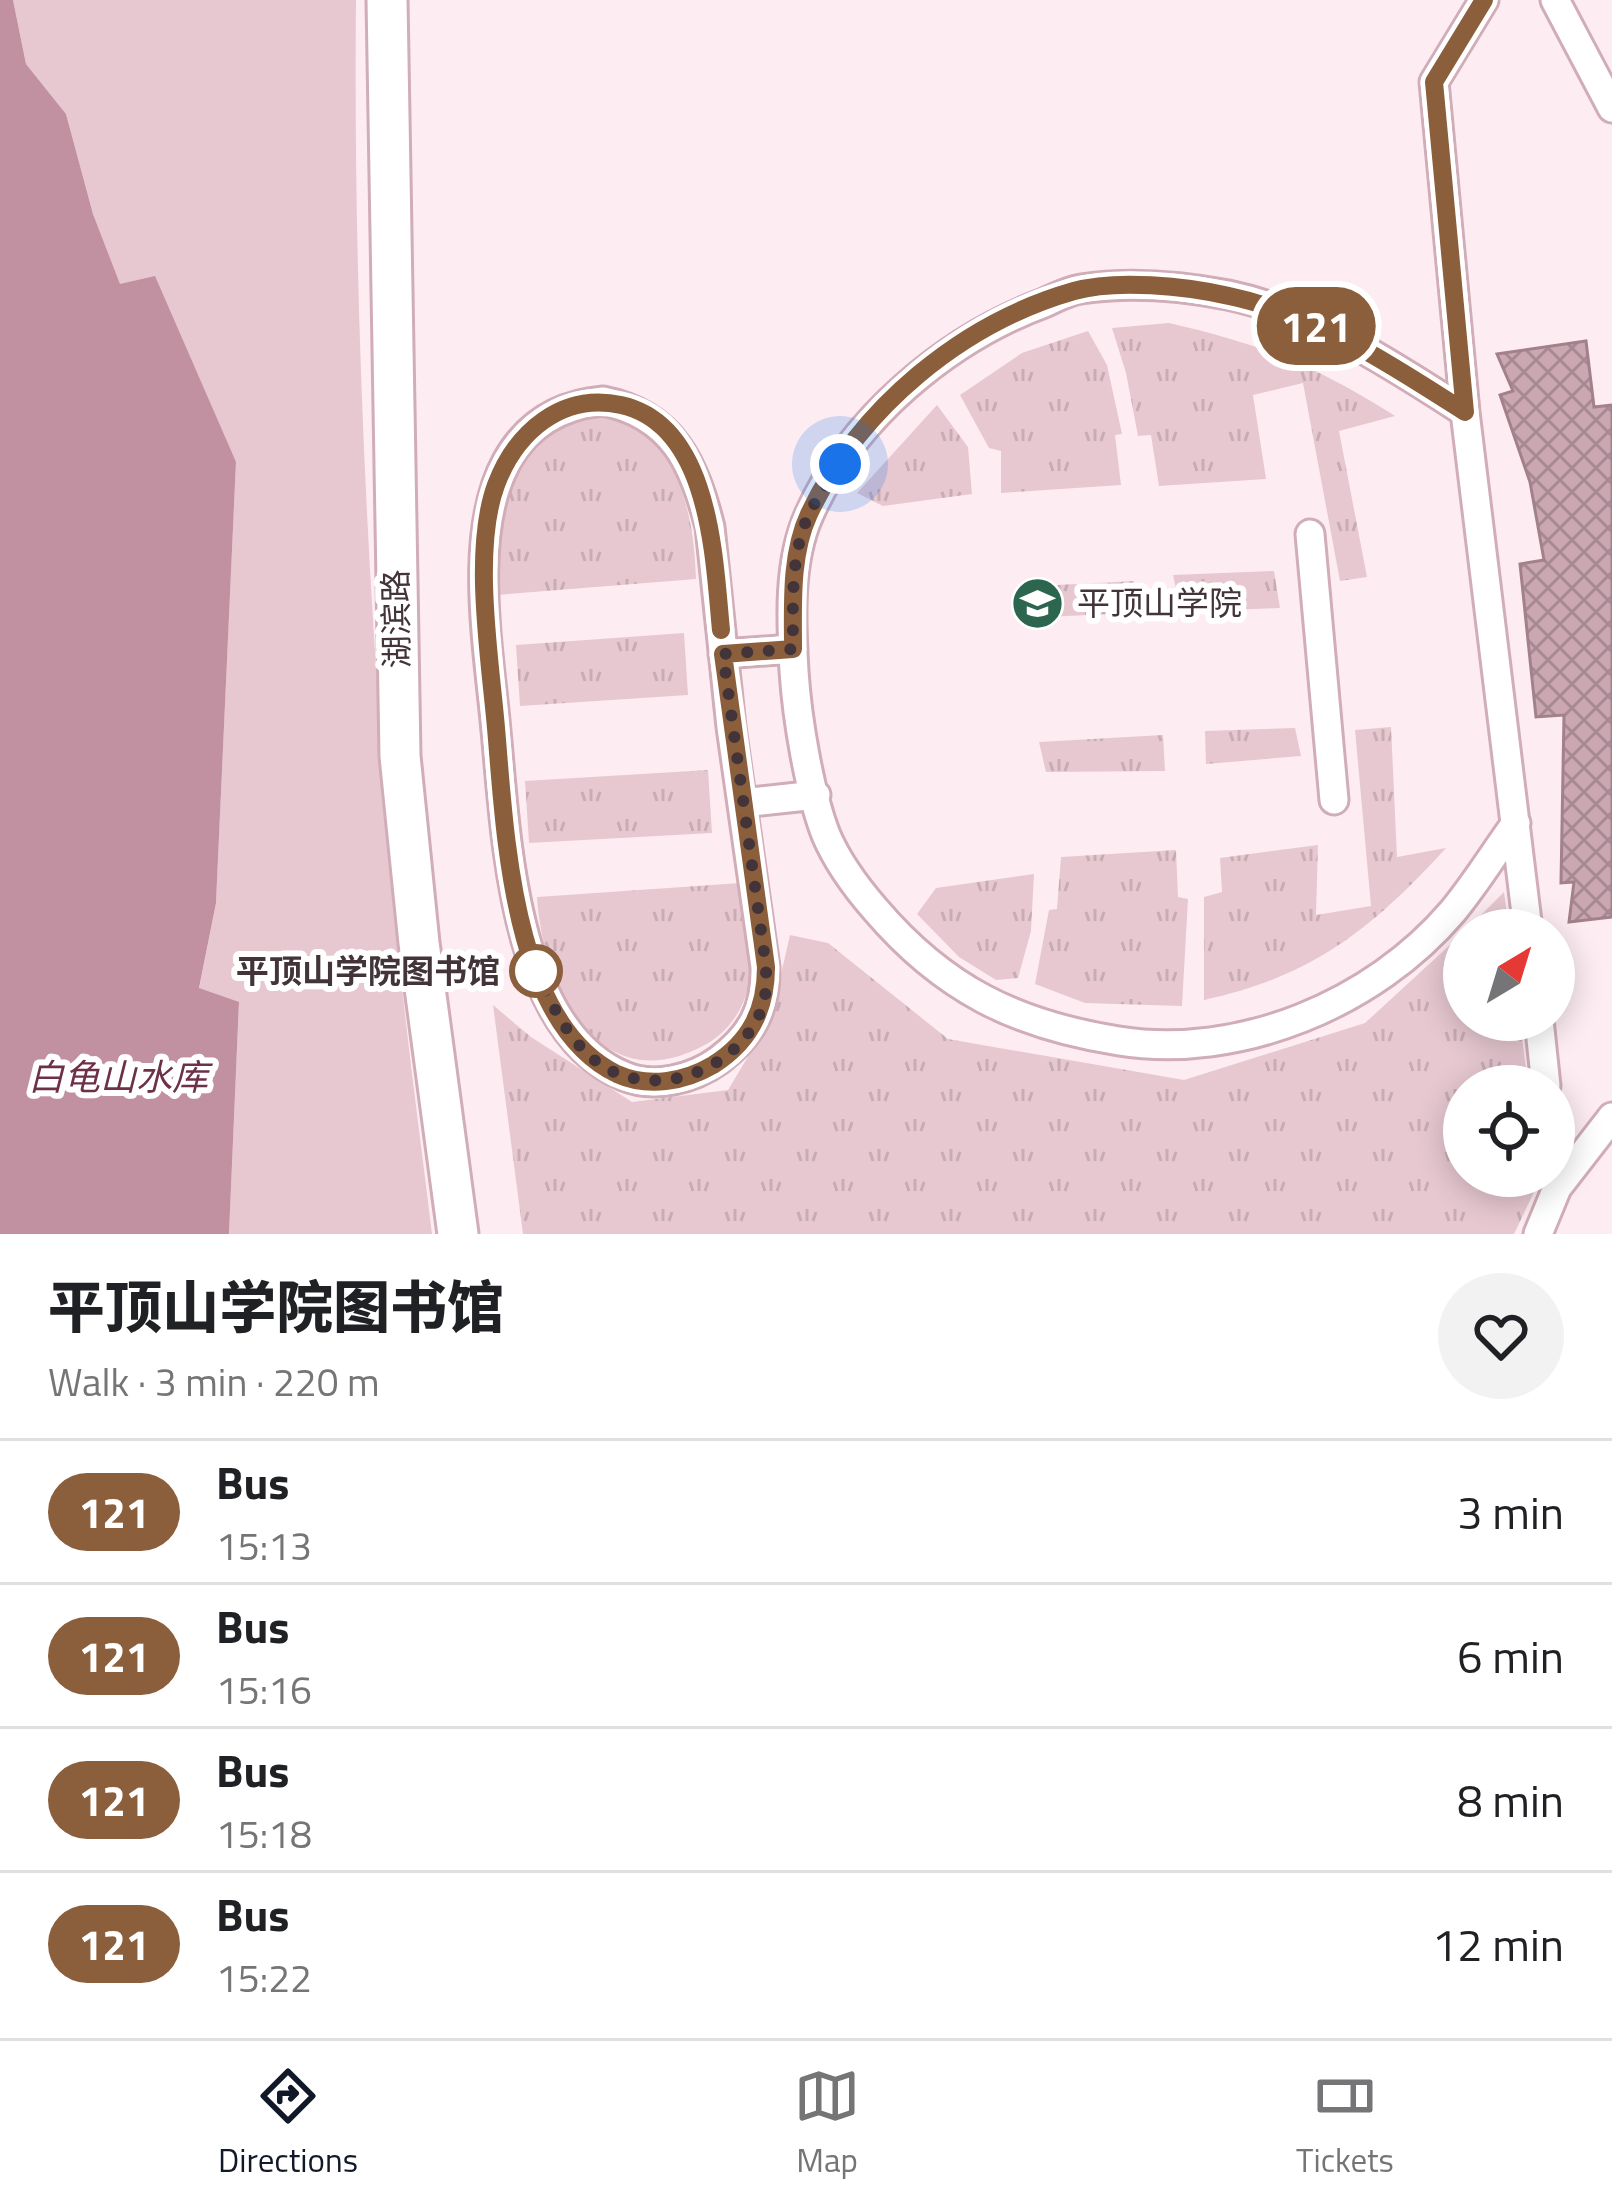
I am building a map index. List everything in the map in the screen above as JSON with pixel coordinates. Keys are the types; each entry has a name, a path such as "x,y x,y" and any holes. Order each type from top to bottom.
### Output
{"street":[{"name":"湖滨路","path":"387,0 400,756 418,943 458,1234"},
{"path":"1484,0 1434,82 1465,412 1526,909"},
{"path":"1555,0 1612,108"},
{"path":"1465,412 1391,364 1305,321 1230,296 1161,286 1078,290 1001,319 938,360 886,404 808,516 794,576 796,709 825,833 848,878 908,948 994,1006 1029,1022 1147,1046 1226,1040 1279,1027 1362,988 1393,968 1453,911 1516,823"},
{"path":"603,401 628,406 663,428 691,467 702,496 710,527 723,654 766,967 761,1012 742,1042 712,1065 655,1082 634,1080 595,1060 559,1017 536,971 512,875 486,622 486,533 490,505 507,460 536,424 560,410 603,401"},
{"path":"1310,533 1334,800"},
{"path":"723,654 793,649"},
{"path":"742,802 816,795"},
{"path":"1575,1166 1612,1117"},
{"path":"1538,1234 1554,1197"}],"green space":[{"path":"13,0 356,0 360,351 378,702 397,936 432,1234 229,1234 239,1003 199,989 216,903 236,462 120,285 93,214 66,114 26,64"},
{"path":"1169,323 1286,358 1395,416 1339,431 1367,577 1340,581 1303,383 1253,395 1266,479 1159,486 1151,435 1138,436 1112,328"},
{"path":"1088,331 1107,365 1122,434 1115,435 1121,485 1001,493 1001,451 989,448 960,395 1022,353"},
{"path":"937,405 968,447 972,494 883,506 857,493"},
{"path":"596,416 623,422 646,435 663,453 685,500 696,579 496,595 504,508 524,458 541,439 565,424"},
{"path":"1274,571 1280,608 1181,612 1173,575"},
{"path":"1134,581 1135,613 1021,618 1018,587"},
{"path":"684,633 688,695 520,706 516,645"},
{"path":"1391,727 1397,857 1446,848 1393,902 1338,945 1277,978 1204,1000 1204,897 1222,892 1220,858 1318,845 1316,915 1371,906 1355,730"},
{"path":"1295,728 1301,756 1206,764 1205,731"},
{"path":"1163,735 1165,771 1046,772 1039,742"},
{"path":"708,770 712,833 529,843 525,781"},
{"path":"1176,850 1178,897 1188,899 1182,1006 1085,1003 1035,984 1049,910 1057,909 1061,857"},
{"path":"1034,874 1031,931 1018,978 996,980 959,957 917,914 936,888"},
{"path":"741,883 751,947 749,985 737,1015 717,1037 663,1060 631,1058 604,1045 581,1024 550,964 537,897"},
{"path":"1504,892 1506,909 1487,909"},
{"path":"790,935 828,943 948,1039 1184,1080 1365,1023 1443,951 1443,1041 1523,1041 1525,1065 1443,1065 1443,1197 1532,1197 1514,1234 523,1234 493,1005 531,1037 632,1102 728,1090 771,1018"}],"water":[{"name":"白龟山水库","path":"0,0 13,0 26,64 66,114 93,214 120,284 155,276 236,462 216,903 199,988 239,1002 229,1234 0,1234"}],"building":[{"path":"1586,341 1594,407 1612,405 1612,917 1575,921 1575,909 1571,909 1574,882 1561,883 1564,715 1536,717 1520,564 1544,560 1530,482 1500,395 1513,391 1497,354"}],"bus line":[{"name":"121","path":"721,630 702,496 691,467 663,428 628,406 603,401 560,410 536,424 507,460 496,484 486,533 486,622 512,875 536,971 559,1017 595,1060 634,1080 671,1081 712,1065 742,1042 761,1012 766,967 723,654 793,649 794,576 808,516 886,404 938,360 1001,319 1078,290 1161,286 1230,296 1305,321 1391,364 1465,412 1434,82 1484,0"}],"place":[{"name":"平顶山学院","path":"1038,603"},
{"name":"平顶山学院图书馆","path":"536,971"}],"route":[{"path":"536,971 576,1040 595,1060 634,1080 671,1081 712,1065 742,1042 761,1012 766,967 723,654 793,649 794,576 808,516 840,464"}]}
